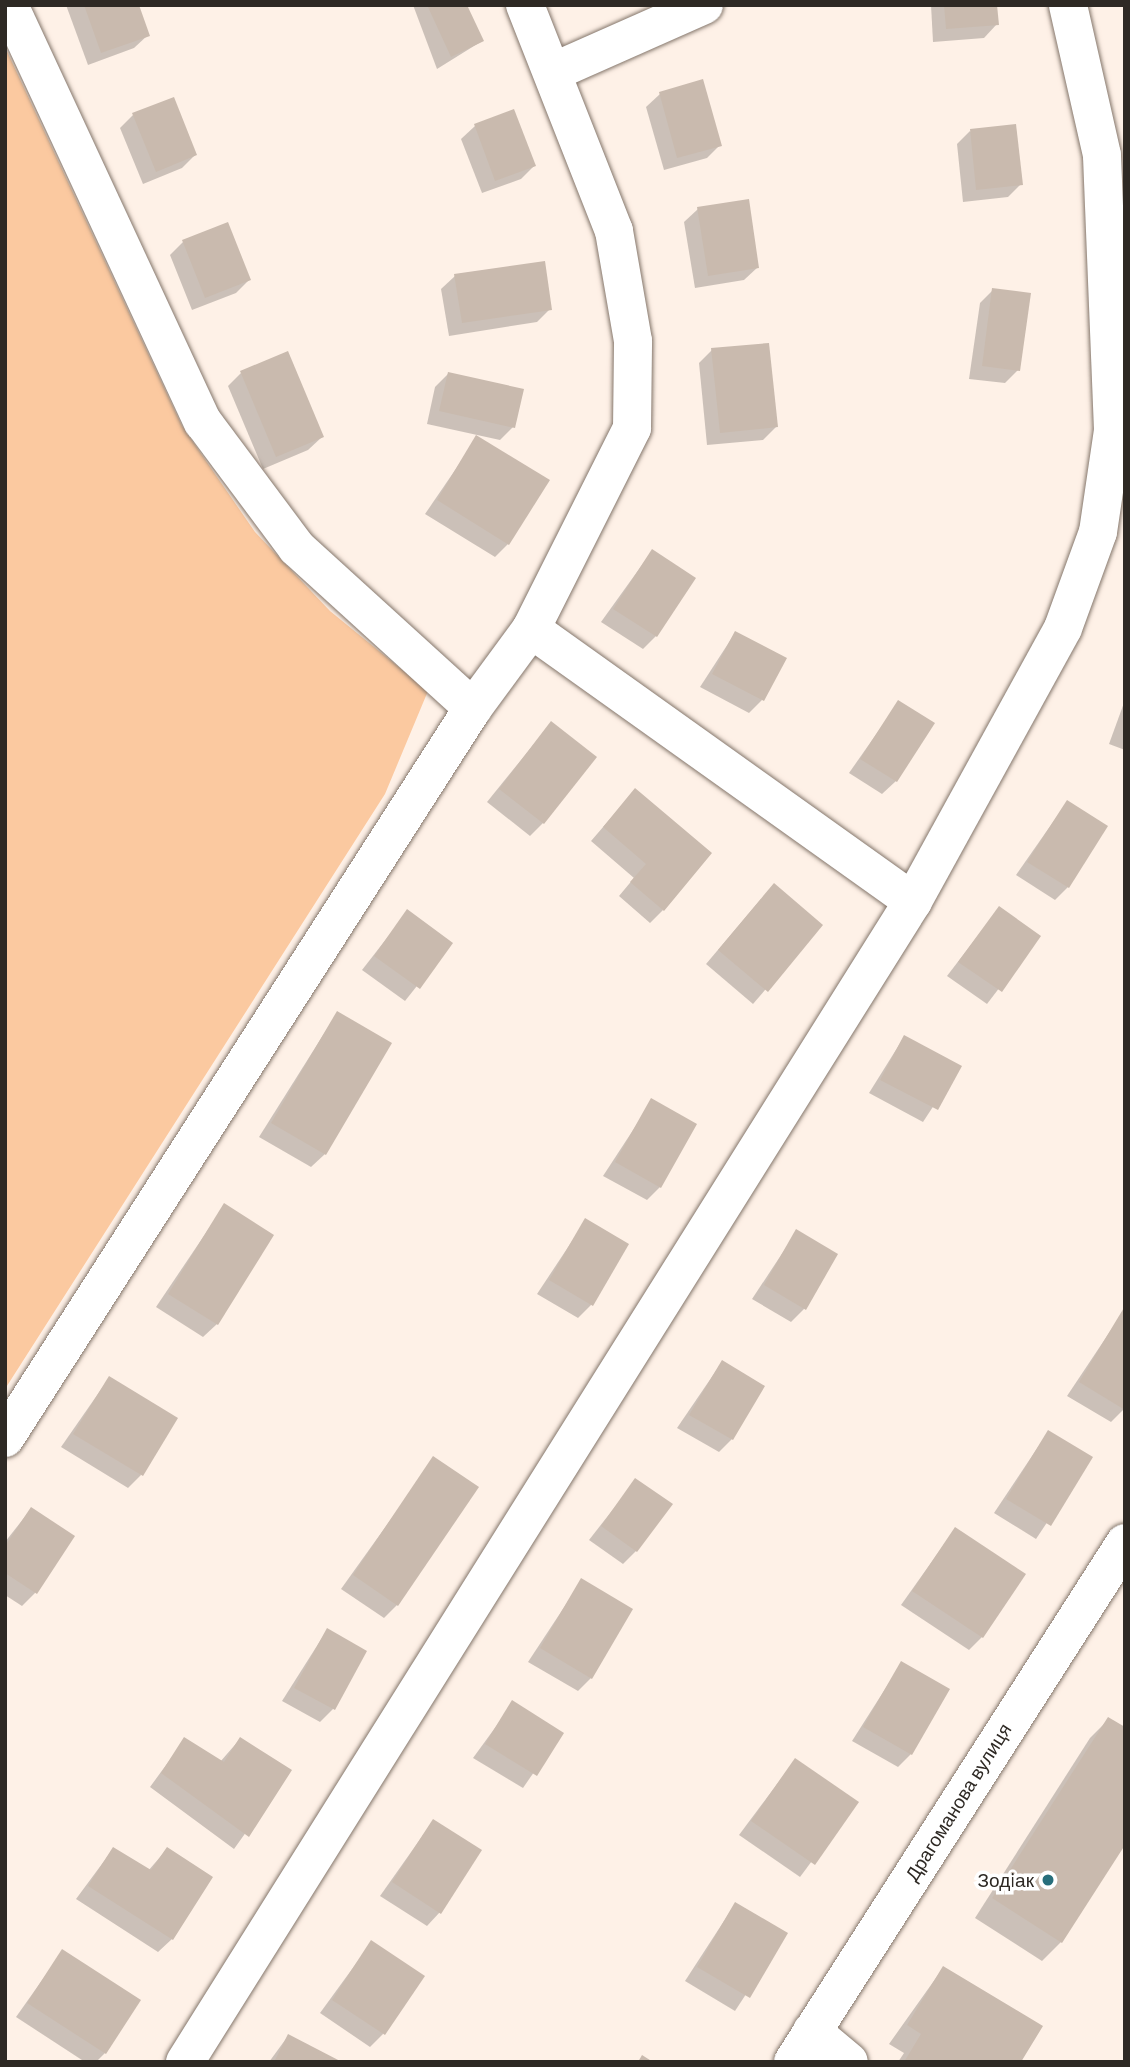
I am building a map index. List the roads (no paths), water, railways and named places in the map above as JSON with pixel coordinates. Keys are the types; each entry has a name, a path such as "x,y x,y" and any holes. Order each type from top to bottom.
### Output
{"street":[{"path":"9,5 203,422 297,548 473,708"},
{"path":"5,1437 473,708 531,629 632,428 633,341 614,231 525,5"},
{"path":"553,72 704,5"},
{"path":"185,2062 914,901 1063,628 1098,531 1114,430 1102,155 1068,5"},
{"path":"531,629 914,901"},
{"name":"Драгоманова вулиця","path":"802,2046 1125,1543"},
{"path":"802,2046 849,2062"}],"place":[{"name":"Зодiак","path":"1048,1880"}]}
